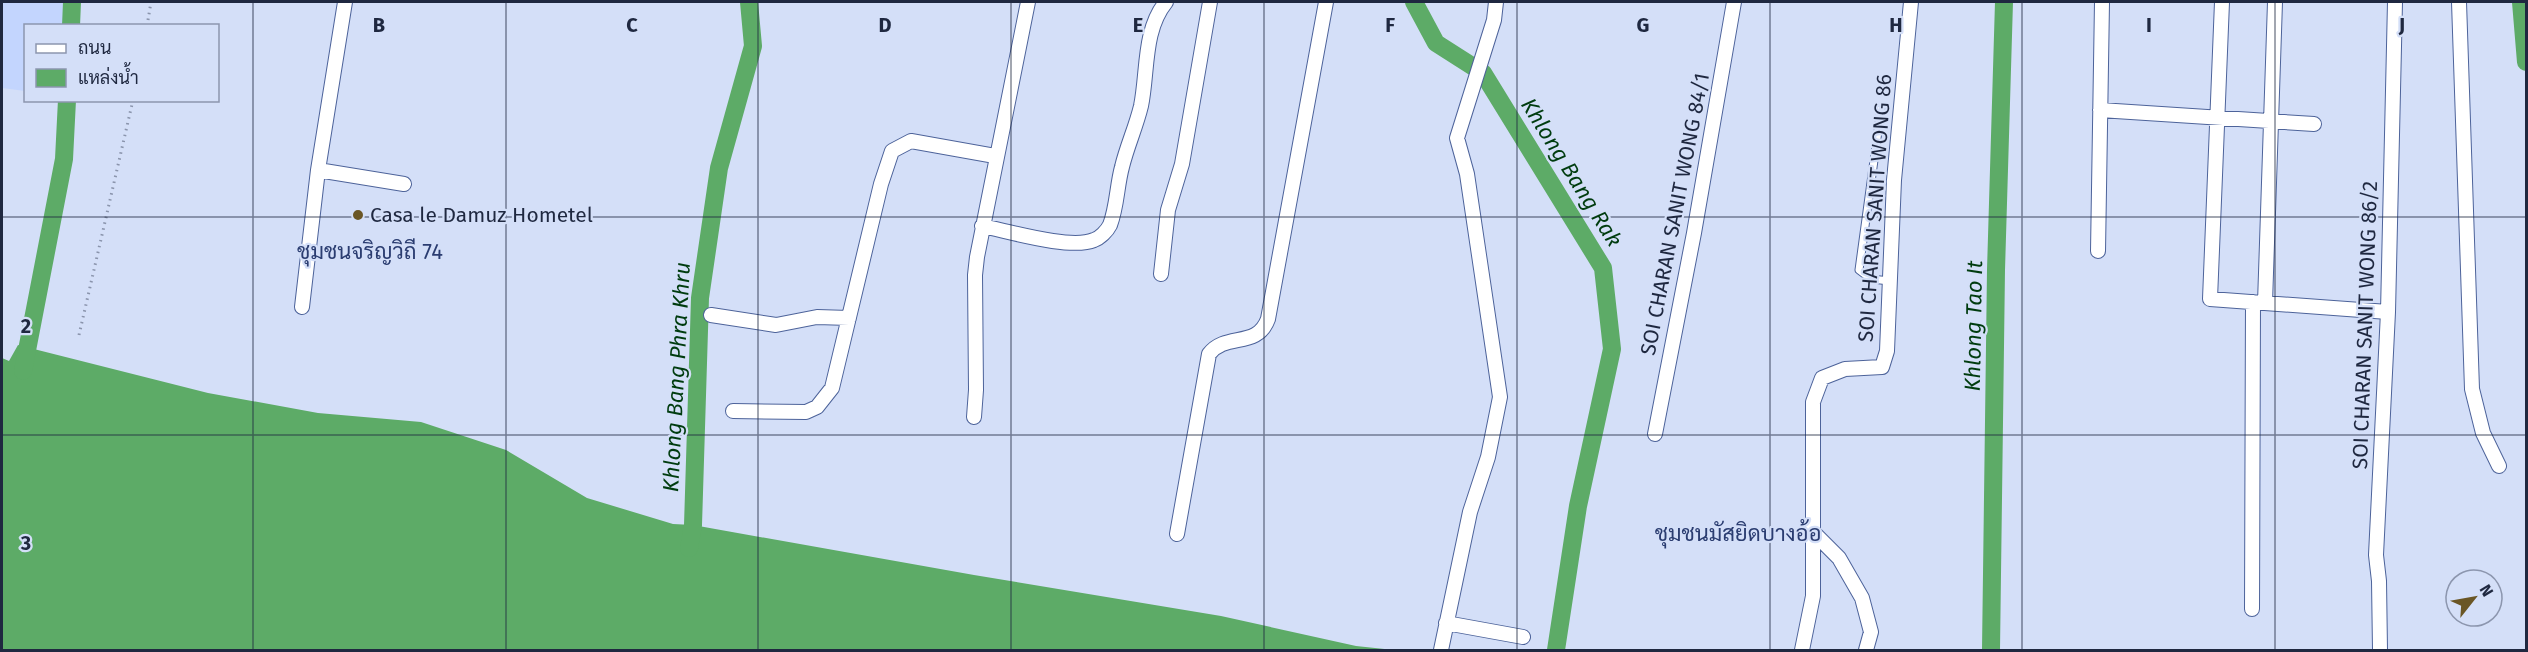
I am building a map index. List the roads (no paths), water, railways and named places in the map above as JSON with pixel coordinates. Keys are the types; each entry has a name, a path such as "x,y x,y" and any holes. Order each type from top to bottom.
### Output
{"street":[{"path":"302,307 318,170 345,2"},
{"path":"974,417 976,390 975,275 995,156 1028,2"},
{"path":"982,226 1081,244 1095,240 1104,234 1110,225 1121,168 1141,106 1152,28 1157,12 1166,2"},
{"path":"1161,274 1168,210 1182,164 1210,2"},
{"path":"1177,534 1209,354 1214,347 1225,342 1257,335 1265,328 1268,319 1326,2"},
{"path":"1441,651 1470,512 1488,457 1500,397 1467,174 1457,138 1494,20 1496,2"},
{"name":"SOI CHARAN SANIT WONG 84/1","path":"1655,434 1694,233 1734,2"},
{"name":"SOI CHARAN SANIT WONG 86","path":"1802,651 1813,596 1813,402 1822,378 1845,369 1882,367 1887,351 1894,180 1911,2"},
{"path":"2097,251 2102,2"},
{"path":"2222,2 2210,299 2388,312"},
{"path":"2252,609 2259,303 2270,121 2274,2"},
{"name":"SOI CHARAN SANIT WONG 86/2","path":"2380,651 2379,581 2376,555 2388,312 2395,2"},
{"path":"2458,2 2472,389 2483,433 2499,466"},
{"path":"2100,110 2314,124"},
{"path":"734,411 797,414 817,407 832,388 881,184 892,151 911,141 995,156"},
{"path":"318,170 404,184"},
{"path":"711,315 776,325 817,317 849,318"},
{"path":"1814,533 1839,558 1862,598 1871,632 1866,651"},
{"path":"1446,623 1523,637"}],"lane":[{"path":"1881,109 1859,270 1871,279 1890,281"}],"water":[{"path":"18,345 208,393 318,413 421,422 506,450 587,498 673,524 693,525 1221,616 1356,646 1394,650 2,650 2,358 9,361"}],"waterway":[{"path":"71,24 72,2"},
{"name":"Khlong Bang Phra Khru","path":"689,548 693,525 700,298 719,168 753,46 749,2"},
{"name":"Khlong Bang Rak","path":"1414,2 1436,43 1483,73 1603,268 1612,349 1578,506 1556,650"},
{"name":"Khlong Tao It","path":"1991,650 1996,270 2004,2"},
{"path":"2521,2 2526,62"},
{"path":"23,371 64,159 67,102"}],"place":[{"name":"Casa le Damuz Hometel","path":"358,215"}],"district":[{"name":"ชุมชนจริญวิถี 74","path":"370,251"},
{"name":"ชุมชนมัสยิดบางอ้อ","path":"1738,533"}]}
